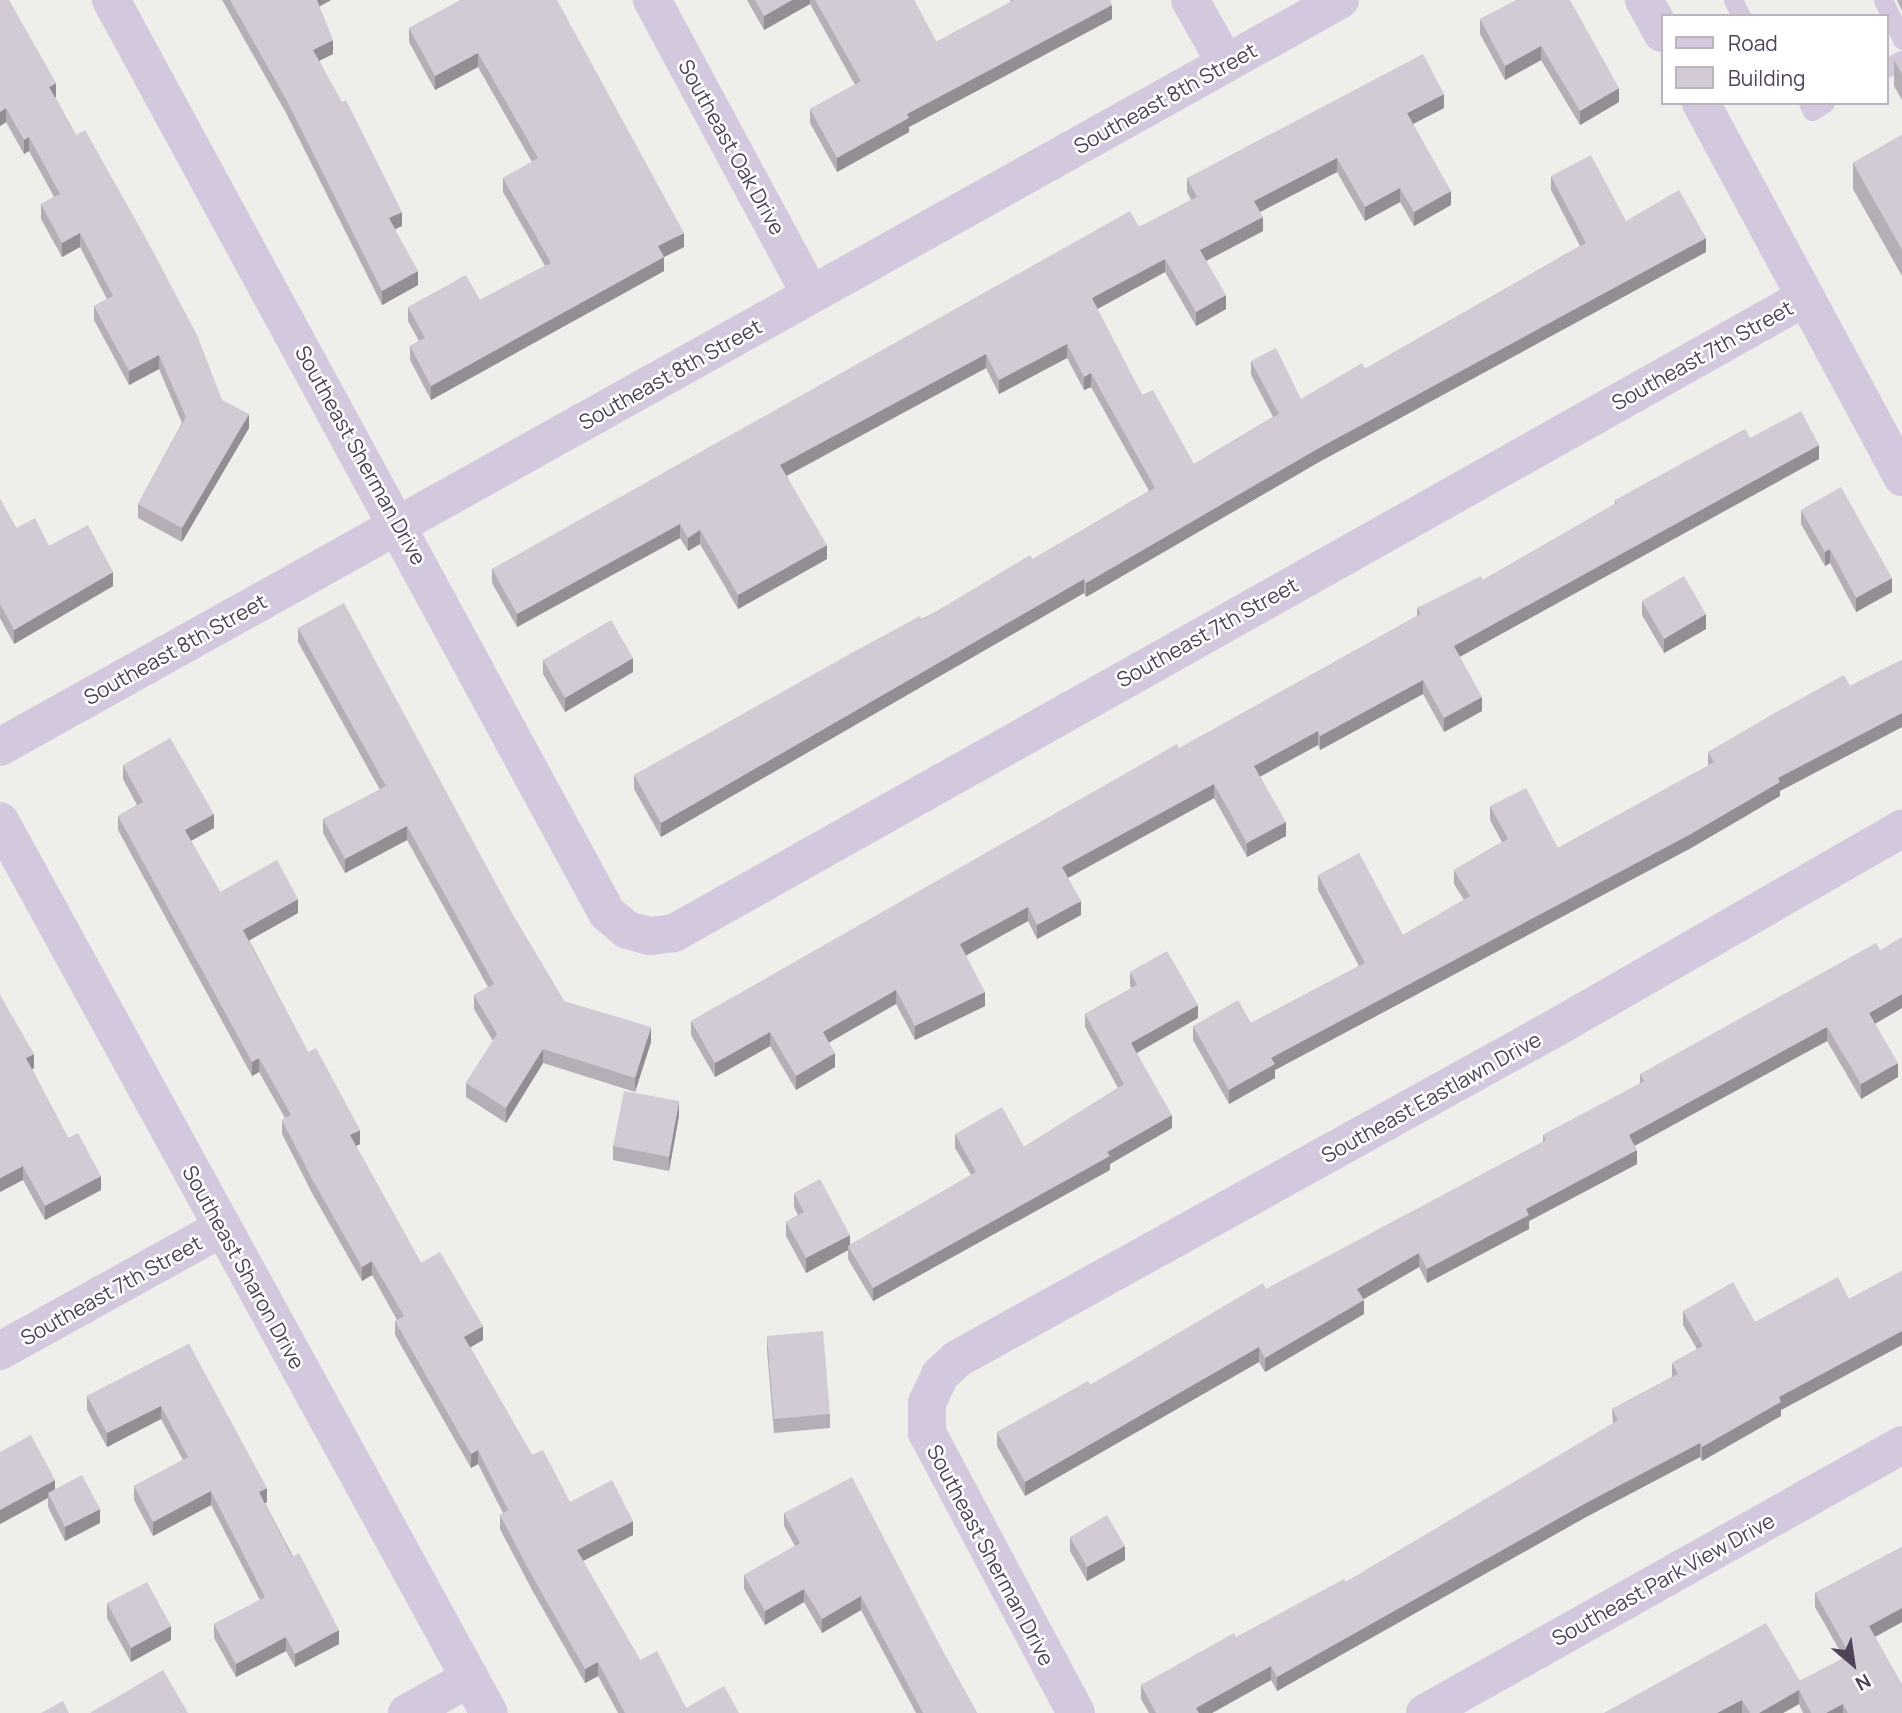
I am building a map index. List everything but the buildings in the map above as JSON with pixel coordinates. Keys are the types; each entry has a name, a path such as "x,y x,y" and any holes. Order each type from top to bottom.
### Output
{"street":[{"name":"Southeast Sherman Drive","path":"111,0 399,524 607,913"},
{"name":"Southeast Oak Drive","path":"652,0 811,295"},
{"path":"1190,0 1226,64"},
{"name":"Southeast 8th Street","path":"0,747 1340,0"},
{"path":"1644,0 1660,29"},
{"path":"1701,105 1902,477"},
{"name":"Southeast 7th Street","path":"607,913 627,930 650,936 674,933 1806,297"},
{"name":"Southeast Sharon Drive","path":"0,821 489,1713"},
{"name":"Southeast Eastlawn Drive","path":"957,1359 1557,1027 1902,830"},
{"name":"Southeast 7th Street","path":"0,1351 222,1228"},
{"name":"Southeast Sherman Drive","path":"957,1359 940,1375 927,1403 927,1433 1076,1713"},
{"name":"Southeast Park View Drive","path":"1425,1713 1902,1445"},
{"path":"407,1713 470,1678"}],"lane":[{"path":"1883,0 1902,40"},
{"path":"1809,105 1812,111 1822,105"}]}
